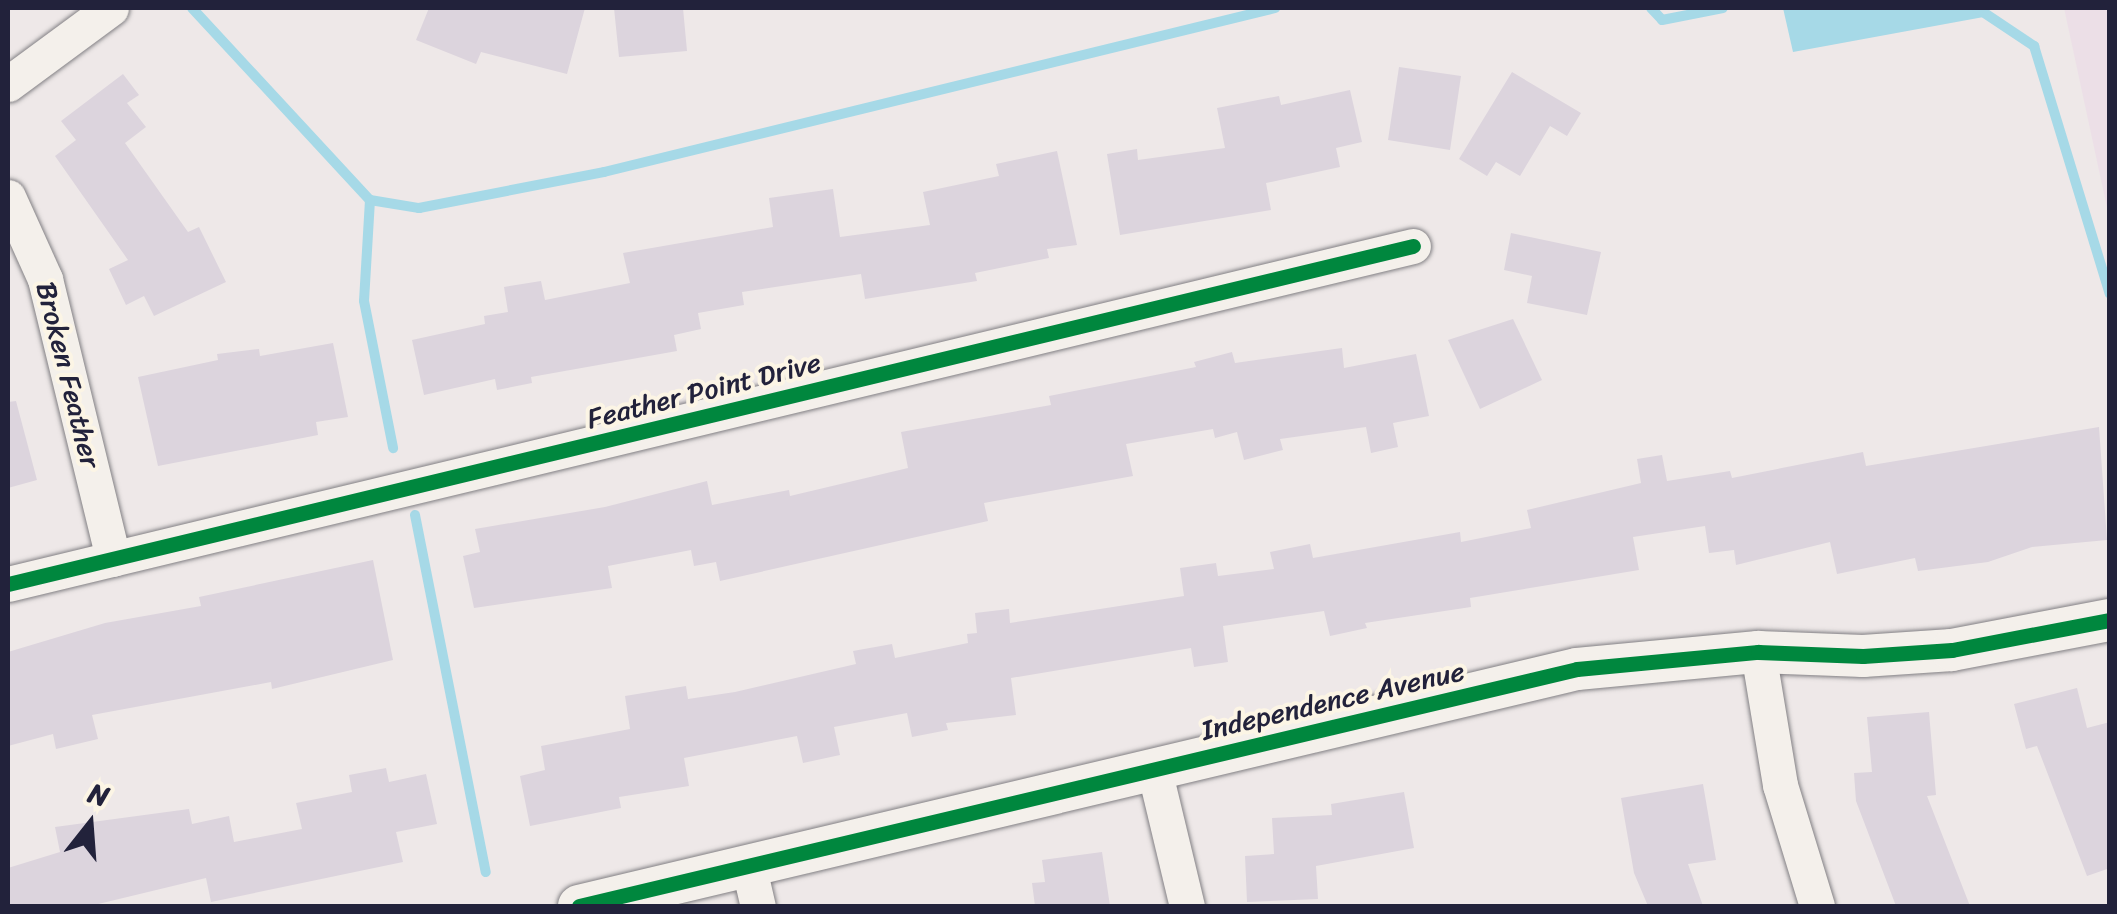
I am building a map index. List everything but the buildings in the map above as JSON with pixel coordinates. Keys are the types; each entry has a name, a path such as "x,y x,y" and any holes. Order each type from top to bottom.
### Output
{"street":[{"path":"8,84 111,8"},
{"name":"Broken Feather","path":"8,197 44,279 113,559"},
{"name":"Feather Point Drive","path":"8,584 1412,246"},
{"name":"Independence Avenue","path":"579,906 753,887 1154,769 1577,669 1758,652 1863,656 1952,650 2110,620"},
{"path":"1758,652 1780,785 1817,906"},
{"path":"1154,769 1187,906"}],"shaded area":[{"path":"2064,8 2109,8 2109,217"}],"water":[{"path":"1783,8 1988,8 1989,16 1793,52"}],"waterway":[{"path":"192,8 370,200 419,208 604,172 1275,8"},
{"path":"1651,8 1662,20 1723,8"},
{"path":"1977,8 2034,46 2110,294"},
{"path":"370,200 364,301 393,448"},
{"path":"415,515 486,872"}],"cycle path":[{"path":"8,584 1413,246"},
{"path":"579,906 1577,669 1758,652 1863,656 1952,650 2110,620"}]}
